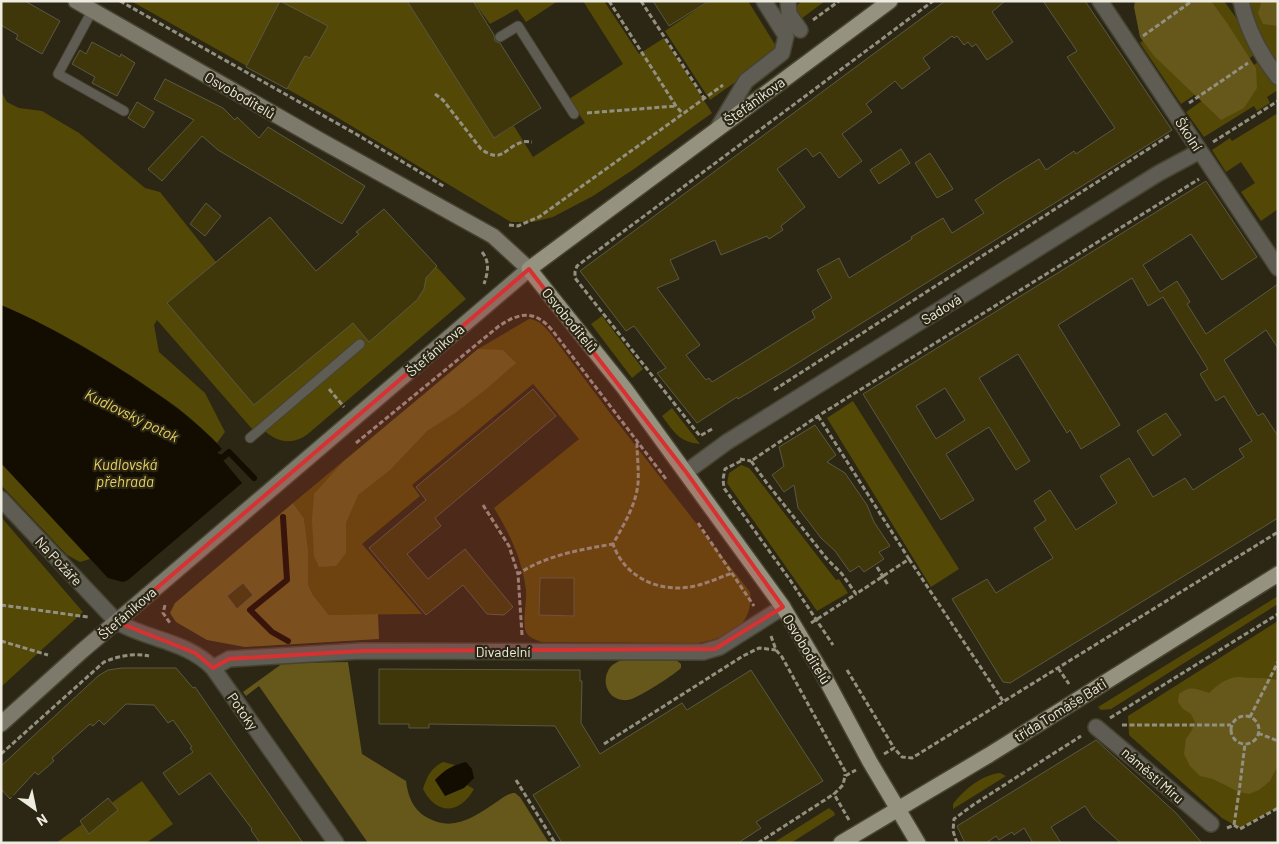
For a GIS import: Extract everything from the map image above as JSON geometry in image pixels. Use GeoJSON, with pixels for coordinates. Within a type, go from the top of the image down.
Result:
{"type":"FeatureCollection","features":[{"type":"Feature","properties":{"kind":"main road","name":"Štefánikova"},"geometry":{"type":"LineString","coordinates":[[529,269],[890,1]]}},
{"type":"Feature","properties":{"kind":"main road","name":"Osvoboditelů"},"geometry":{"type":"LineString","coordinates":[[529,269],[625,388],[782,607],[824,676],[870,762],[918,843]]}},
{"type":"Feature","properties":{"kind":"main road","name":"třída Tomáše Bati"},"geometry":{"type":"LineString","coordinates":[[841,843],[989,755],[1278,574]]}},
{"type":"Feature","properties":{"kind":"street"},"geometry":{"type":"LineString","coordinates":[[720,126],[746,81],[782,53],[784,49],[786,36],[764,1]]}},
{"type":"Feature","properties":{"kind":"street"},"geometry":{"type":"LineString","coordinates":[[788,1],[789,14],[800,30]]}},
{"type":"Feature","properties":{"kind":"street","name":"Školní"},"geometry":{"type":"LineString","coordinates":[[1100,1],[1278,268]]}},
{"type":"Feature","properties":{"kind":"street"},"geometry":{"type":"LineString","coordinates":[[1241,1],[1249,30],[1261,54],[1278,77]]}},
{"type":"Feature","properties":{"kind":"street","name":"Osvoboditelů"},"geometry":{"type":"LineString","coordinates":[[82,4],[493,236],[529,269]]}},
{"type":"Feature","properties":{"kind":"street","name":"Sadová"},"geometry":{"type":"LineString","coordinates":[[686,472],[727,442],[1159,173],[1200,151]]}},
{"type":"Feature","properties":{"kind":"street","name":"Štefánikova"},"geometry":{"type":"LineString","coordinates":[[1,724],[117,622],[529,269]]}},
{"type":"Feature","properties":{"kind":"street","name":"Na Požáře"},"geometry":{"type":"LineString","coordinates":[[1,499],[117,622]]}},
{"type":"Feature","properties":{"kind":"street","name":"Divadelní"},"geometry":{"type":"LineString","coordinates":[[213,668],[229,659],[361,651],[703,652],[720,647],[782,607]]}},
{"type":"Feature","properties":{"kind":"street","name":"Potoky"},"geometry":{"type":"LineString","coordinates":[[117,622],[136,632],[180,646],[195,653],[213,668],[336,843]]}},
{"type":"Feature","properties":{"kind":"street","name":"náměstí Míru"},"geometry":{"type":"LineString","coordinates":[[1096,726],[1211,824]]}},
{"type":"Feature","properties":{"kind":"lane"},"geometry":{"type":"LineString","coordinates":[[82,4],[58,74],[124,111]]}},
{"type":"Feature","properties":{"kind":"lane"},"geometry":{"type":"LineString","coordinates":[[500,36],[518,26],[574,114]]}},
{"type":"Feature","properties":{"kind":"lane"},"geometry":{"type":"LineString","coordinates":[[250,438],[360,344]]}},
{"type":"Feature","properties":{"kind":"path"},"geometry":{"type":"LineString","coordinates":[[120,1],[340,124],[446,188]]}},
{"type":"Feature","properties":{"kind":"path"},"geometry":{"type":"LineString","coordinates":[[504,222],[510,226],[518,226],[539,217],[682,113],[609,1]]}},
{"type":"Feature","properties":{"kind":"path"},"geometry":{"type":"LineString","coordinates":[[641,1],[704,98]]}},
{"type":"Feature","properties":{"kind":"path"},"geometry":{"type":"LineString","coordinates":[[717,426],[700,436],[575,278],[577,266],[933,1]]}},
{"type":"Feature","properties":{"kind":"path"},"geometry":{"type":"LineString","coordinates":[[1140,38],[1192,1]]}},
{"type":"Feature","properties":{"kind":"path"},"geometry":{"type":"LineString","coordinates":[[1175,112],[1261,54]]}},
{"type":"Feature","properties":{"kind":"path"},"geometry":{"type":"LineString","coordinates":[[435,94],[443,100],[481,149],[488,154],[497,156],[523,142],[532,142]]}},
{"type":"Feature","properties":{"kind":"path"},"geometry":{"type":"LineString","coordinates":[[1200,151],[1278,101]]}},
{"type":"Feature","properties":{"kind":"path"},"geometry":{"type":"LineString","coordinates":[[574,114],[676,106]]}},
{"type":"Feature","properties":{"kind":"path"},"geometry":{"type":"LineString","coordinates":[[767,394],[1184,126]]}},
{"type":"Feature","properties":{"kind":"path"},"geometry":{"type":"LineString","coordinates":[[856,594],[842,574],[827,559],[776,496],[751,461],[818,416],[1213,170]]}},
{"type":"Feature","properties":{"kind":"path"},"geometry":{"type":"LineString","coordinates":[[352,446],[500,326],[515,317],[529,315],[535,316],[547,324],[672,486]]}},
{"type":"Feature","properties":{"kind":"path"},"geometry":{"type":"LineString","coordinates":[[324,383],[345,407]]}},
{"type":"Feature","properties":{"kind":"path"},"geometry":{"type":"LineString","coordinates":[[818,416],[909,559],[1003,701]]}},
{"type":"Feature","properties":{"kind":"path"},"geometry":{"type":"LineString","coordinates":[[637,442],[638,483],[634,502],[613,544],[617,555],[624,565],[642,580],[662,586],[697,586],[732,573]]}},
{"type":"Feature","properties":{"kind":"path"},"geometry":{"type":"LineString","coordinates":[[740,461],[725,469],[724,488],[833,645]]}},
{"type":"Feature","properties":{"kind":"path"},"geometry":{"type":"LineString","coordinates":[[483,505],[509,546],[518,574],[523,651]]}},
{"type":"Feature","properties":{"kind":"path"},"geometry":{"type":"LineString","coordinates":[[694,517],[764,620],[776,650],[782,657],[845,776],[843,785],[834,794],[758,843]]}},
{"type":"Feature","properties":{"kind":"path"},"geometry":{"type":"LineString","coordinates":[[847,670],[894,748],[902,757],[912,758],[1278,532]]}},
{"type":"Feature","properties":{"kind":"path"},"geometry":{"type":"LineString","coordinates":[[518,574],[537,563],[562,553],[613,544]]}},
{"type":"Feature","properties":{"kind":"path"},"geometry":{"type":"LineString","coordinates":[[797,632],[909,559]]}},
{"type":"Feature","properties":{"kind":"path"},"geometry":{"type":"LineString","coordinates":[[877,567],[888,585]]}},
{"type":"Feature","properties":{"kind":"path"},"geometry":{"type":"LineString","coordinates":[[166,601],[162,614],[166,621],[176,628]]}},
{"type":"Feature","properties":{"kind":"path"},"geometry":{"type":"LineString","coordinates":[[1,604],[88,617]]}},
{"type":"Feature","properties":{"kind":"path"},"geometry":{"type":"LineString","coordinates":[[1,641],[48,655]]}},
{"type":"Feature","properties":{"kind":"path"},"geometry":{"type":"LineString","coordinates":[[604,744],[743,656],[759,648],[776,650]]}},
{"type":"Feature","properties":{"kind":"path"},"geometry":{"type":"LineString","coordinates":[[1,754],[104,662],[120,655],[141,654],[150,656]]}},
{"type":"Feature","properties":{"kind":"path"},"geometry":{"type":"LineString","coordinates":[[1250,717],[1278,662]]}},
{"type":"Feature","properties":{"kind":"path"},"geometry":{"type":"LineString","coordinates":[[1239,717],[1250,717],[1257,723],[1258,733],[1255,740],[1245,744],[1234,740],[1231,726],[1239,717]]}},
{"type":"Feature","properties":{"kind":"path"},"geometry":{"type":"LineString","coordinates":[[1096,726],[1231,726]]}},
{"type":"Feature","properties":{"kind":"path"},"geometry":{"type":"LineString","coordinates":[[1258,733],[1278,741]]}},
{"type":"Feature","properties":{"kind":"path"},"geometry":{"type":"LineString","coordinates":[[1234,825],[1245,744]]}},
{"type":"Feature","properties":{"kind":"path"},"geometry":{"type":"LineString","coordinates":[[845,776],[894,748]]}},
{"type":"Feature","properties":{"kind":"path"},"geometry":{"type":"LineString","coordinates":[[516,780],[555,843]]}},
{"type":"Feature","properties":{"kind":"path"},"geometry":{"type":"LineString","coordinates":[[834,794],[856,834]]}},
{"type":"Feature","properties":{"kind":"path"},"geometry":{"type":"LineString","coordinates":[[1234,825],[1240,829],[1278,808]]}},
{"type":"Feature","properties":{"kind":"path"},"geometry":{"type":"LineString","coordinates":[[1226,829],[1234,825]]}},
{"type":"Feature","properties":{"kind":"path"},"geometry":{"type":"LineString","coordinates":[[952,831],[957,843]]}},
{"type":"Feature","properties":{"kind":"highlighted area"},"geometry":{"type":"Polygon","coordinates":[[[529,269],[686,472],[783,607],[715,649],[361,651],[229,659],[213,668],[195,653],[117,622],[529,269]]]}},
{"type":"Feature","properties":{"kind":"shaded area"},"geometry":{"type":"Polygon","coordinates":[[[131,1],[407,1],[494,138],[514,126],[533,157],[585,123],[569,99],[623,64],[583,1],[604,1],[639,54],[664,38],[712,113],[593,196],[553,217],[533,222],[511,222],[330,113],[131,1]]]}},
{"type":"Feature","properties":{"kind":"shaded area"},"geometry":{"type":"Polygon","coordinates":[[[473,1],[558,1],[526,22],[517,9],[490,24],[473,1]]]}},
{"type":"Feature","properties":{"kind":"shaded area"},"geometry":{"type":"Polygon","coordinates":[[[709,1],[748,1],[779,51],[710,100],[665,31],[709,1]]]}},
{"type":"Feature","properties":{"kind":"shaded area"},"geometry":{"type":"Polygon","coordinates":[[[801,1],[825,1],[801,19],[795,8],[801,1]]]}},
{"type":"Feature","properties":{"kind":"shaded area"},"geometry":{"type":"Polygon","coordinates":[[[1135,1],[1211,1],[1256,68],[1257,88],[1244,108],[1221,120],[1154,56],[1140,37],[1134,7],[1135,1]]]}},
{"type":"Feature","properties":{"kind":"shaded area"},"geometry":{"type":"Polygon","coordinates":[[[1199,1],[1224,1],[1242,26],[1254,55],[1181,104],[1140,43],[1199,1]]]}},
{"type":"Feature","properties":{"kind":"shaded area"},"geometry":{"type":"Polygon","coordinates":[[[1230,1],[1278,1],[1278,66],[1230,1]]]}},
{"type":"Feature","properties":{"kind":"shaded area"},"geometry":{"type":"Polygon","coordinates":[[[1259,1],[1278,1],[1278,26],[1263,24],[1258,13],[1261,4],[1259,1]]]}},
{"type":"Feature","properties":{"kind":"shaded area"},"geometry":{"type":"Polygon","coordinates":[[[1258,62],[1278,86],[1278,90],[1267,97],[1270,103],[1257,111],[1254,106],[1204,137],[1186,112],[1258,62]]]}},
{"type":"Feature","properties":{"kind":"shaded area"},"geometry":{"type":"Polygon","coordinates":[[[1,91],[7,102],[19,108],[42,111],[79,133],[145,188],[160,192],[216,262],[270,217],[316,271],[374,221],[373,219],[384,209],[466,299],[309,433],[290,441],[283,441],[271,436],[260,426],[253,430],[157,320],[154,325],[159,352],[205,393],[225,432],[217,443],[177,407],[131,376],[67,337],[1,305],[1,91]]]}},
{"type":"Feature","properties":{"kind":"shaded area"},"geometry":{"type":"Polygon","coordinates":[[[1278,113],[1278,209],[1261,221],[1241,192],[1255,183],[1241,162],[1226,172],[1212,150],[1230,138],[1232,141],[1278,113]]]}},
{"type":"Feature","properties":{"kind":"shaded area"},"geometry":{"type":"Polygon","coordinates":[[[602,316],[643,369],[632,378],[591,324],[602,316]]]}},
{"type":"Feature","properties":{"kind":"shaded area"},"geometry":{"type":"Polygon","coordinates":[[[529,319],[538,322],[550,333],[750,592],[748,614],[736,628],[719,637],[698,643],[542,642],[527,634],[524,623],[526,590],[522,568],[510,537],[494,508],[579,439],[533,384],[412,485],[420,496],[362,544],[422,614],[329,615],[313,595],[308,584],[308,548],[304,518],[293,503],[478,349],[529,319]]]}},
{"type":"Feature","properties":{"kind":"shaded area"},"geometry":{"type":"Polygon","coordinates":[[[478,349],[503,350],[516,363],[455,413],[427,431],[390,470],[358,495],[346,523],[346,553],[336,566],[319,567],[314,556],[312,520],[314,494],[343,462],[478,349]]]}},
{"type":"Feature","properties":{"kind":"shaded area"},"geometry":{"type":"Polygon","coordinates":[[[853,401],[959,569],[931,587],[827,418],[853,401]]]}},
{"type":"Feature","properties":{"kind":"shaded area"},"geometry":{"type":"Polygon","coordinates":[[[672,408],[700,444],[687,441],[670,427],[662,416],[672,408]]]}},
{"type":"Feature","properties":{"kind":"shaded area"},"geometry":{"type":"Polygon","coordinates":[[[1,463],[90,559],[80,562],[67,555],[1,485],[1,463]]]}},
{"type":"Feature","properties":{"kind":"shaded area"},"geometry":{"type":"Polygon","coordinates":[[[741,465],[749,468],[836,580],[839,579],[848,593],[817,611],[727,483],[729,473],[741,465]]]}},
{"type":"Feature","properties":{"kind":"shaded area"},"geometry":{"type":"Polygon","coordinates":[[[293,503],[304,518],[308,548],[308,584],[313,595],[329,615],[378,614],[379,639],[245,647],[207,640],[176,622],[170,613],[175,603],[293,503]]]}},
{"type":"Feature","properties":{"kind":"shaded area"},"geometry":{"type":"Polygon","coordinates":[[[1,517],[83,612],[1,687],[1,517]]]}},
{"type":"Feature","properties":{"kind":"shaded area"},"geometry":{"type":"Polygon","coordinates":[[[1278,596],[1278,604],[1111,709],[1101,710],[1098,707],[1278,596]]]}},
{"type":"Feature","properties":{"kind":"shaded area"},"geometry":{"type":"Polygon","coordinates":[[[1278,621],[1278,807],[1240,828],[1222,818],[1129,735],[1128,716],[1278,621]]]}},
{"type":"Feature","properties":{"kind":"shaded area"},"geometry":{"type":"Polygon","coordinates":[[[290,658],[297,663],[348,662],[362,754],[406,781],[408,793],[413,803],[424,816],[439,823],[457,823],[482,812],[506,796],[515,793],[520,797],[549,843],[368,843],[259,686],[246,696],[243,692],[290,658]]]}},
{"type":"Feature","properties":{"kind":"shaded area"},"geometry":{"type":"Polygon","coordinates":[[[622,660],[676,660],[681,664],[681,668],[639,696],[633,699],[622,700],[616,698],[608,691],[606,675],[610,667],[622,660]]]}},
{"type":"Feature","properties":{"kind":"shaded area"},"geometry":{"type":"Polygon","coordinates":[[[1239,677],[1278,680],[1278,765],[1270,781],[1259,790],[1249,794],[1239,792],[1213,779],[1200,776],[1190,766],[1184,754],[1186,739],[1195,722],[1191,714],[1183,709],[1178,702],[1179,694],[1187,689],[1209,693],[1226,680],[1239,677]]]}},
{"type":"Feature","properties":{"kind":"shaded area"},"geometry":{"type":"Polygon","coordinates":[[[443,762],[455,765],[435,780],[445,795],[467,785],[474,789],[462,803],[455,807],[448,808],[435,804],[423,789],[430,773],[443,762]]]}},
{"type":"Feature","properties":{"kind":"shaded area"},"geometry":{"type":"Polygon","coordinates":[[[1000,773],[1006,776],[953,809],[953,804],[974,784],[993,774],[1000,773]]]}},
{"type":"Feature","properties":{"kind":"shaded area"},"geometry":{"type":"Polygon","coordinates":[[[142,781],[173,824],[146,843],[56,843],[142,781]]]}},
{"type":"Feature","properties":{"kind":"shaded area"},"geometry":{"type":"Polygon","coordinates":[[[829,808],[835,815],[791,843],[773,843],[829,808]]]}},
{"type":"Feature","properties":{"kind":"water","name":"Kudlovská přehrada"},"geometry":{"type":"Polygon","coordinates":[[[1,305],[34,320],[82,346],[129,375],[178,409],[222,449],[217,453],[242,483],[128,580],[123,582],[108,578],[1,463],[1,305]]]}},
{"type":"Feature","properties":{"kind":"water"},"geometry":{"type":"Polygon","coordinates":[[[466,762],[472,769],[474,778],[464,788],[445,796],[435,780],[449,768],[466,762]]]}},
{"type":"Feature","properties":{"kind":"building"},"geometry":{"type":"Polygon","coordinates":[[[1,1],[25,1],[60,21],[42,54],[16,39],[18,35],[1,25],[1,1]]]}},
{"type":"Feature","properties":{"kind":"building"},"geometry":{"type":"Polygon","coordinates":[[[280,1],[328,26],[310,58],[305,56],[287,89],[246,67],[280,1]]]}},
{"type":"Feature","properties":{"kind":"building"},"geometry":{"type":"Polygon","coordinates":[[[407,1],[473,1],[494,35],[495,41],[500,43],[541,108],[494,138],[407,1]]]}},
{"type":"Feature","properties":{"kind":"building"},"geometry":{"type":"Polygon","coordinates":[[[653,1],[709,1],[669,26],[653,1]]]}},
{"type":"Feature","properties":{"kind":"building"},"geometry":{"type":"Polygon","coordinates":[[[945,1],[1005,1],[992,12],[1013,42],[987,60],[976,44],[972,47],[968,42],[964,45],[957,36],[954,38],[952,36],[923,58],[930,68],[902,89],[895,81],[866,104],[872,112],[842,134],[862,161],[839,178],[820,152],[813,157],[806,148],[777,169],[805,207],[781,226],[783,230],[769,239],[767,236],[721,255],[715,240],[670,260],[679,279],[657,288],[700,345],[686,355],[706,380],[709,378],[712,382],[815,318],[812,311],[832,298],[817,270],[839,258],[849,278],[943,218],[952,233],[984,213],[975,200],[1005,180],[1039,159],[1046,170],[1074,151],[1076,154],[1115,128],[1067,57],[1077,51],[1043,1],[1085,1],[1172,130],[788,369],[738,399],[737,397],[697,423],[657,373],[666,368],[634,326],[626,331],[580,271],[945,1]]]}},
{"type":"Feature","properties":{"kind":"building"},"geometry":{"type":"Polygon","coordinates":[[[92,42],[120,57],[121,54],[135,63],[117,96],[92,83],[95,77],[72,64],[80,50],[86,54],[92,42]]]}},
{"type":"Feature","properties":{"kind":"building"},"geometry":{"type":"Polygon","coordinates":[[[165,79],[223,108],[235,120],[237,117],[259,138],[268,127],[365,186],[342,224],[218,150],[202,136],[162,181],[148,169],[194,120],[154,99],[165,79]]]}},
{"type":"Feature","properties":{"kind":"building"},"geometry":{"type":"Polygon","coordinates":[[[137,102],[154,112],[144,128],[128,118],[137,102]]]}},
{"type":"Feature","properties":{"kind":"building"},"geometry":{"type":"Polygon","coordinates":[[[901,149],[910,163],[879,184],[870,170],[901,149]]]}},
{"type":"Feature","properties":{"kind":"building"},"geometry":{"type":"Polygon","coordinates":[[[930,153],[953,189],[937,198],[915,163],[930,153]]]}},
{"type":"Feature","properties":{"kind":"building"},"geometry":{"type":"Polygon","coordinates":[[[1206,181],[1257,257],[1222,280],[1191,234],[1143,265],[1160,292],[1177,281],[1190,302],[1187,304],[1206,334],[1278,284],[1278,348],[1266,330],[1224,360],[1258,416],[1263,413],[1278,436],[1278,518],[1010,683],[1003,682],[952,599],[987,579],[996,593],[1053,558],[1034,528],[1046,520],[1034,501],[1050,490],[1076,530],[1117,503],[1100,476],[1129,458],[1153,497],[1185,478],[1193,490],[1244,457],[1239,449],[1252,441],[1224,396],[1216,401],[1200,374],[1208,369],[1163,297],[1148,306],[1132,278],[1058,325],[1120,425],[1081,449],[1070,430],[1067,433],[1018,354],[979,378],[1030,461],[1016,470],[989,427],[946,454],[974,500],[941,520],[863,394],[1206,181]],[[945,388],[916,406],[936,439],[965,420],[945,388]]]}},
{"type":"Feature","properties":{"kind":"building"},"geometry":{"type":"Polygon","coordinates":[[[206,203],[221,216],[205,236],[190,224],[206,203]]]}},
{"type":"Feature","properties":{"kind":"building"},"geometry":{"type":"Polygon","coordinates":[[[384,209],[437,266],[426,278],[424,289],[417,300],[369,342],[353,323],[254,405],[167,303],[270,217],[316,271],[359,234],[356,232],[384,209]]]}},
{"type":"Feature","properties":{"kind":"building"},"geometry":{"type":"Polygon","coordinates":[[[533,389],[556,416],[435,518],[441,526],[407,554],[428,579],[465,549],[513,607],[504,615],[487,614],[463,585],[426,615],[369,548],[426,500],[416,487],[533,389]]]}},
{"type":"Feature","properties":{"kind":"building"},"geometry":{"type":"Polygon","coordinates":[[[1166,413],[1181,435],[1153,456],[1137,431],[1166,413]]]}},
{"type":"Feature","properties":{"kind":"building"},"geometry":{"type":"Polygon","coordinates":[[[815,425],[836,455],[827,462],[845,473],[867,505],[874,522],[890,546],[879,552],[884,559],[864,572],[859,566],[850,572],[835,551],[821,538],[798,508],[794,485],[784,492],[772,475],[784,466],[779,447],[815,425]]]}},
{"type":"Feature","properties":{"kind":"building"},"geometry":{"type":"Polygon","coordinates":[[[540,578],[574,578],[574,616],[539,615],[540,578]]]}},
{"type":"Feature","properties":{"kind":"building"},"geometry":{"type":"Polygon","coordinates":[[[243,583],[253,595],[237,609],[227,596],[243,583]]]}},
{"type":"Feature","properties":{"kind":"building"},"geometry":{"type":"Polygon","coordinates":[[[122,668],[176,668],[193,688],[195,687],[303,843],[260,843],[252,829],[210,773],[179,795],[163,773],[193,752],[190,748],[192,747],[173,720],[168,723],[154,705],[126,704],[104,725],[99,720],[93,726],[90,724],[52,758],[54,761],[38,775],[35,772],[10,799],[1,789],[1,766],[98,676],[108,670],[122,668]]]}},
{"type":"Feature","properties":{"kind":"building"},"geometry":{"type":"Polygon","coordinates":[[[379,669],[580,670],[580,681],[582,681],[581,723],[600,754],[682,703],[687,710],[751,670],[823,781],[756,822],[761,828],[738,843],[562,843],[533,795],[580,766],[555,726],[429,724],[429,728],[409,728],[409,724],[379,724],[379,669]]]}},
{"type":"Feature","properties":{"kind":"building"},"geometry":{"type":"Polygon","coordinates":[[[1096,740],[1176,813],[1202,843],[1121,843],[1093,818],[1085,806],[1051,827],[1061,843],[1033,843],[1024,828],[1014,835],[1012,832],[999,840],[996,836],[986,843],[965,843],[957,826],[1096,740]]]}},
{"type":"Feature","properties":{"kind":"building"},"geometry":{"type":"Polygon","coordinates":[[[108,798],[118,810],[89,834],[80,821],[108,798]]]}},
{"type":"Feature","properties":{"kind":"waterway","name":"Kudlovský potok"},"geometry":{"type":"LineString","coordinates":[[214,455],[222,458],[229,452],[254,478]]}},
{"type":"Feature","properties":{"kind":"waterway","name":"Kudlovský potok"},"geometry":{"type":"LineString","coordinates":[[283,517],[287,580],[250,610],[272,632],[288,641]]}}]}
